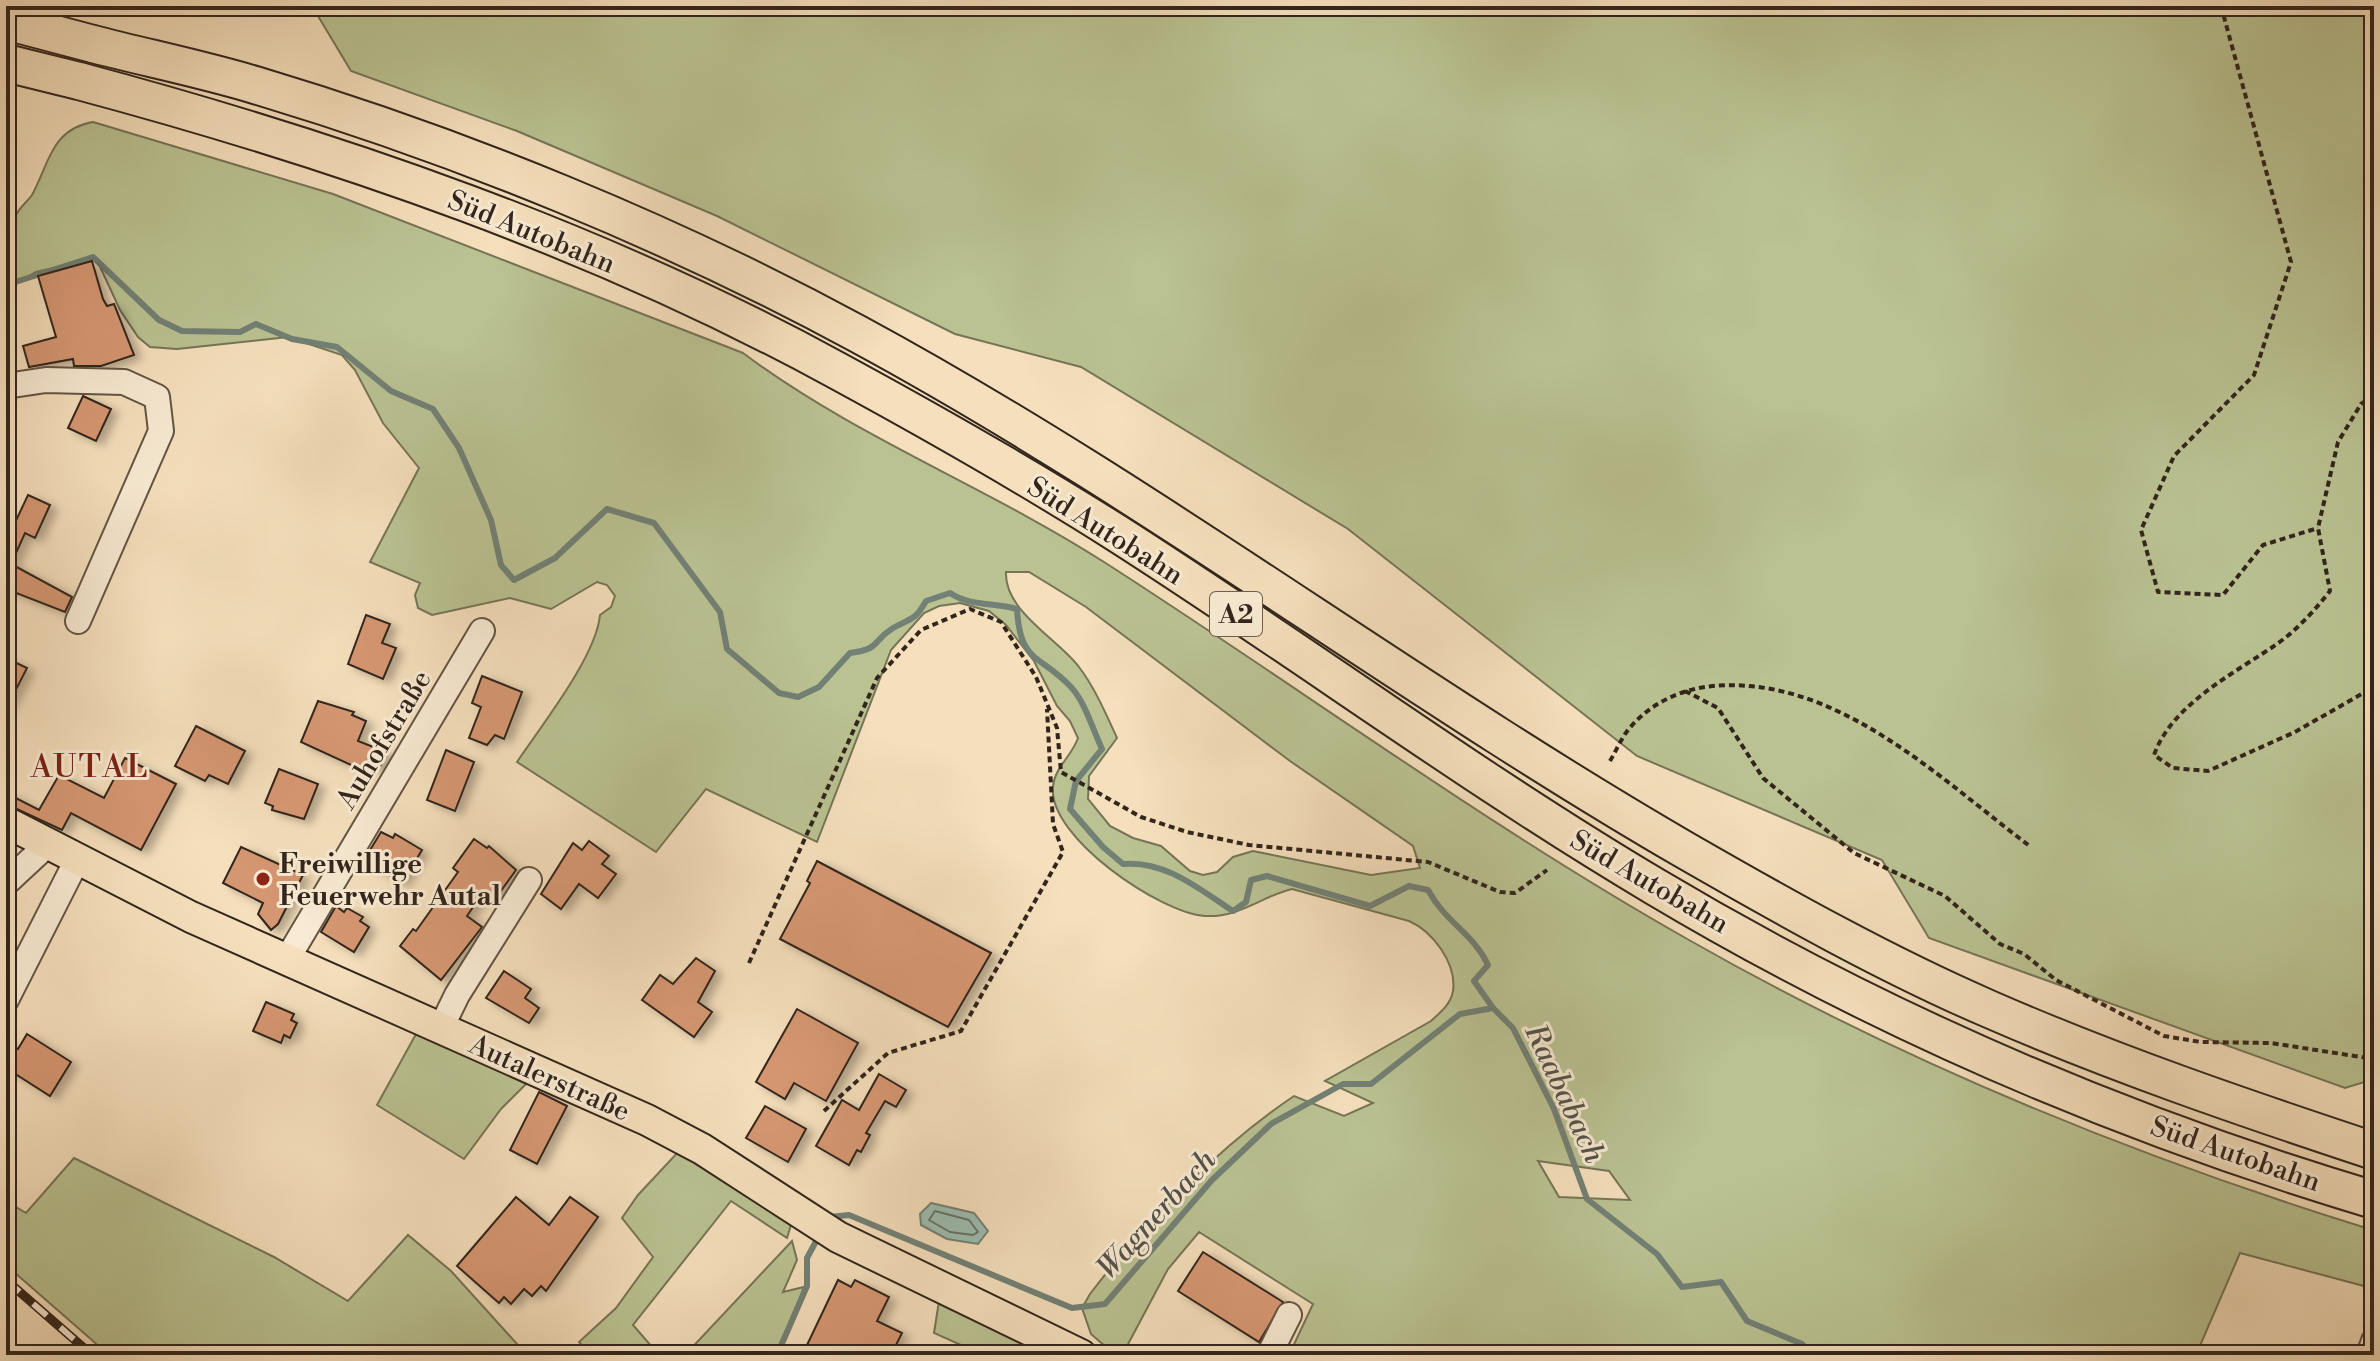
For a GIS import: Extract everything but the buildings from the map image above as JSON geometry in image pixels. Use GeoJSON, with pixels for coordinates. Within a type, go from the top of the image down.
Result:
{"type":"FeatureCollection","features":[{"type":"Feature","properties":{"kind":"highway","name":"Süd Autobahn"},"geometry":{"type":"LineString","coordinates":[[6,21],[252,84],[535,181],[760,286],[856,333],[1142,501],[1503,738],[1683,848],[1868,950],[1984,1007],[2101,1055],[2374,1151]]}},
{"type":"Feature","properties":{"kind":"highway","name":"Süd Autobahn"},"geometry":{"type":"LineString","coordinates":[[9,76],[79,81],[232,122],[364,165],[519,222],[684,294],[835,369],[1114,532],[1478,777],[1659,889],[1846,990],[1963,1049],[2081,1098],[2223,1151],[2372,1199]]}},
{"type":"Feature","properties":{"kind":"main road","name":"Autalerstraße"},"geometry":{"type":"LineString","coordinates":[[6,822],[77,860],[286,961],[647,1120],[702,1149],[838,1237],[1081,1355]]}},
{"type":"Feature","properties":{"kind":"street"},"geometry":{"type":"LineString","coordinates":[[6,386],[46,380],[124,382],[157,397],[161,431],[78,621]]}},
{"type":"Feature","properties":{"kind":"street","name":"Auhofstraße"},"geometry":{"type":"LineString","coordinates":[[286,961],[482,631]]}},
{"type":"Feature","properties":{"kind":"street"},"geometry":{"type":"LineString","coordinates":[[6,883],[48,844]]}},
{"type":"Feature","properties":{"kind":"street"},"geometry":{"type":"LineString","coordinates":[[6,1000],[77,860]]}},
{"type":"Feature","properties":{"kind":"street"},"geometry":{"type":"LineString","coordinates":[[440,1030],[457,995],[529,880]]}},
{"type":"Feature","properties":{"kind":"street"},"geometry":{"type":"LineString","coordinates":[[1269,1355],[1289,1315]]}},
{"type":"Feature","properties":{"kind":"street"},"geometry":{"type":"LineString","coordinates":[[2369,1355],[2374,1341]]}},
{"type":"Feature","properties":{"kind":"path"},"geometry":{"type":"LineString","coordinates":[[2221,6],[2291,262],[2254,375],[2174,456],[2141,530],[2158,592],[2223,595],[2263,545],[2318,528]]}},
{"type":"Feature","properties":{"kind":"path"},"geometry":{"type":"LineString","coordinates":[[2354,6],[2374,21]]}},
{"type":"Feature","properties":{"kind":"path"},"geometry":{"type":"LineString","coordinates":[[6,103],[9,76]]}},
{"type":"Feature","properties":{"kind":"path"},"geometry":{"type":"LineString","coordinates":[[2374,395],[2361,404],[2338,442],[2318,528],[2330,591],[2311,615],[2279,642],[2205,694],[2162,735],[2154,755],[2173,768],[2208,771],[2295,732],[2374,687]]}},
{"type":"Feature","properties":{"kind":"path"},"geometry":{"type":"LineString","coordinates":[[749,963],[877,678],[921,630],[970,609],[1001,622],[1036,677],[1057,728],[1061,772],[1079,786],[1141,817],[1187,832],[1249,845],[1428,862],[1500,892],[1515,893],[1547,870]]}},
{"type":"Feature","properties":{"kind":"path"},"geometry":{"type":"LineString","coordinates":[[1610,761],[1628,729],[1651,709],[1685,691],[1747,683],[1823,704],[1873,730],[2031,847]]}},
{"type":"Feature","properties":{"kind":"path"},"geometry":{"type":"LineString","coordinates":[[1685,691],[1718,708],[1763,778],[1854,853],[1945,896],[2000,944],[2024,954],[2056,980],[2164,1036],[2201,1042],[2271,1043],[2374,1059]]}},
{"type":"Feature","properties":{"kind":"path"},"geometry":{"type":"LineString","coordinates":[[824,1111],[888,1053],[961,1031],[1063,852],[1053,824],[1046,702]]}},
{"type":"Feature","properties":{"kind":"green space"},"geometry":{"type":"Polygon","coordinates":[[[312,6],[2374,6],[2374,1079],[2345,1088],[1929,938],[1882,860],[1637,756],[1348,529],[1081,367],[955,334],[717,216],[517,131],[351,71],[312,6]]]}},
{"type":"Feature","properties":{"kind":"green space"},"geometry":{"type":"Polygon","coordinates":[[[93,122],[333,194],[743,353],[830,411],[1104,562],[1467,803],[1689,940],[1852,1026],[2018,1102],[2189,1169],[2363,1227],[2374,1238],[2374,1274],[2364,1286],[2240,1253],[2196,1355],[1289,1355],[1313,1304],[1199,1232],[1168,1269],[1127,1346],[1106,1347],[1091,1334],[1082,1308],[1134,1240],[1212,1161],[1294,1096],[1344,1116],[1373,1103],[1325,1081],[1431,1021],[1445,1008],[1452,996],[1453,980],[1447,959],[1434,940],[1409,921],[1292,889],[1229,914],[1205,916],[1185,912],[1162,902],[1110,869],[1068,828],[1056,807],[1054,780],[1078,738],[1070,721],[1057,706],[1034,661],[1006,625],[989,611],[960,603],[939,606],[924,613],[891,650],[817,842],[706,789],[656,852],[517,762],[578,670],[589,651],[600,615],[611,607],[615,596],[607,585],[597,582],[551,609],[510,598],[432,615],[418,608],[415,595],[420,583],[370,562],[419,468],[383,423],[355,370],[342,355],[288,337],[177,349],[150,347],[138,337],[120,310],[96,258],[36,272],[6,289],[8,241],[16,215],[32,195],[60,140],[79,126],[93,122]],[[1006,572],[1014,599],[1034,624],[1079,667],[1117,738],[1089,776],[1088,799],[1110,826],[1133,838],[1161,846],[1190,871],[1203,875],[1217,872],[1233,857],[1253,851],[1371,875],[1420,868],[1413,846],[1290,761],[1086,607],[1029,572],[1006,572]],[[1538,1161],[1559,1197],[1630,1200],[1609,1171],[1538,1161]]]}},
{"type":"Feature","properties":{"kind":"green space"},"geometry":{"type":"Polygon","coordinates":[[[416,1034],[527,1083],[501,1109],[464,1159],[377,1105],[416,1034]]]}},
{"type":"Feature","properties":{"kind":"green space"},"geometry":{"type":"Polygon","coordinates":[[[679,1151],[791,1225],[787,1238],[731,1201],[633,1325],[659,1355],[591,1355],[579,1342],[616,1308],[653,1257],[622,1218],[638,1195],[679,1151]]]}},
{"type":"Feature","properties":{"kind":"green space"},"geometry":{"type":"Polygon","coordinates":[[[74,1158],[274,1257],[348,1301],[408,1235],[451,1271],[527,1355],[109,1355],[6,1265],[6,1201],[26,1213],[74,1158]]]}},
{"type":"Feature","properties":{"kind":"green space"},"geometry":{"type":"Polygon","coordinates":[[[792,1241],[797,1260],[783,1292],[804,1287],[782,1347],[785,1355],[685,1355],[792,1241]]]}},
{"type":"Feature","properties":{"kind":"green space"},"geometry":{"type":"Polygon","coordinates":[[[939,1301],[1053,1355],[983,1355],[934,1333],[939,1301]]]}},
{"type":"Feature","properties":{"kind":"water"},"geometry":{"type":"Polygon","coordinates":[[[931,1203],[974,1213],[988,1231],[978,1244],[947,1239],[921,1225],[920,1214],[931,1203]]]}},
{"type":"Feature","properties":{"kind":"waterway","name":"Raababach"},"geometry":{"type":"LineString","coordinates":[[6,285],[93,257],[159,320],[182,331],[240,332],[256,324],[292,339],[337,347],[391,391],[433,409],[459,448],[491,520],[501,565],[514,580],[555,558],[607,509],[654,523],[720,612],[727,649],[779,693],[798,697],[819,687],[850,653],[871,647],[893,628],[915,616],[926,601],[950,593],[974,602],[1017,609],[1022,640],[1027,649],[1076,693],[1102,749],[1076,781],[1070,809],[1103,847],[1123,864],[1167,871],[1233,911],[1246,902],[1251,880],[1267,876],[1370,906],[1409,886],[1428,890],[1443,911],[1475,944],[1488,965],[1474,981],[1493,1008],[1513,1028],[1554,1109],[1587,1199],[1657,1254],[1682,1287],[1721,1282],[1747,1321],[1802,1344],[1813,1355]]}},
{"type":"Feature","properties":{"kind":"waterway","name":"Wagnerbach"},"geometry":{"type":"LineString","coordinates":[[829,1217],[849,1215],[1072,1308],[1105,1304],[1212,1180],[1271,1124],[1343,1084],[1371,1084],[1460,1014],[1493,1008]]}},
{"type":"Feature","properties":{"kind":"waterway","name":"Wagnerbach"},"geometry":{"type":"LineString","coordinates":[[777,1355],[807,1286],[807,1258],[820,1234]]}},
{"type":"Feature","properties":{"kind":"railway"},"geometry":{"type":"LineString","coordinates":[[6,1280],[92,1355]]}},
{"type":"Feature","properties":{"kind":"place","name":"Freiwillige Feuerwehr Autal"},"geometry":{"type":"Point","coordinates":[263,879]}},
{"type":"Feature","properties":{"kind":"district","name":"AUTAL"},"geometry":{"type":"Point","coordinates":[90,766]}}]}
